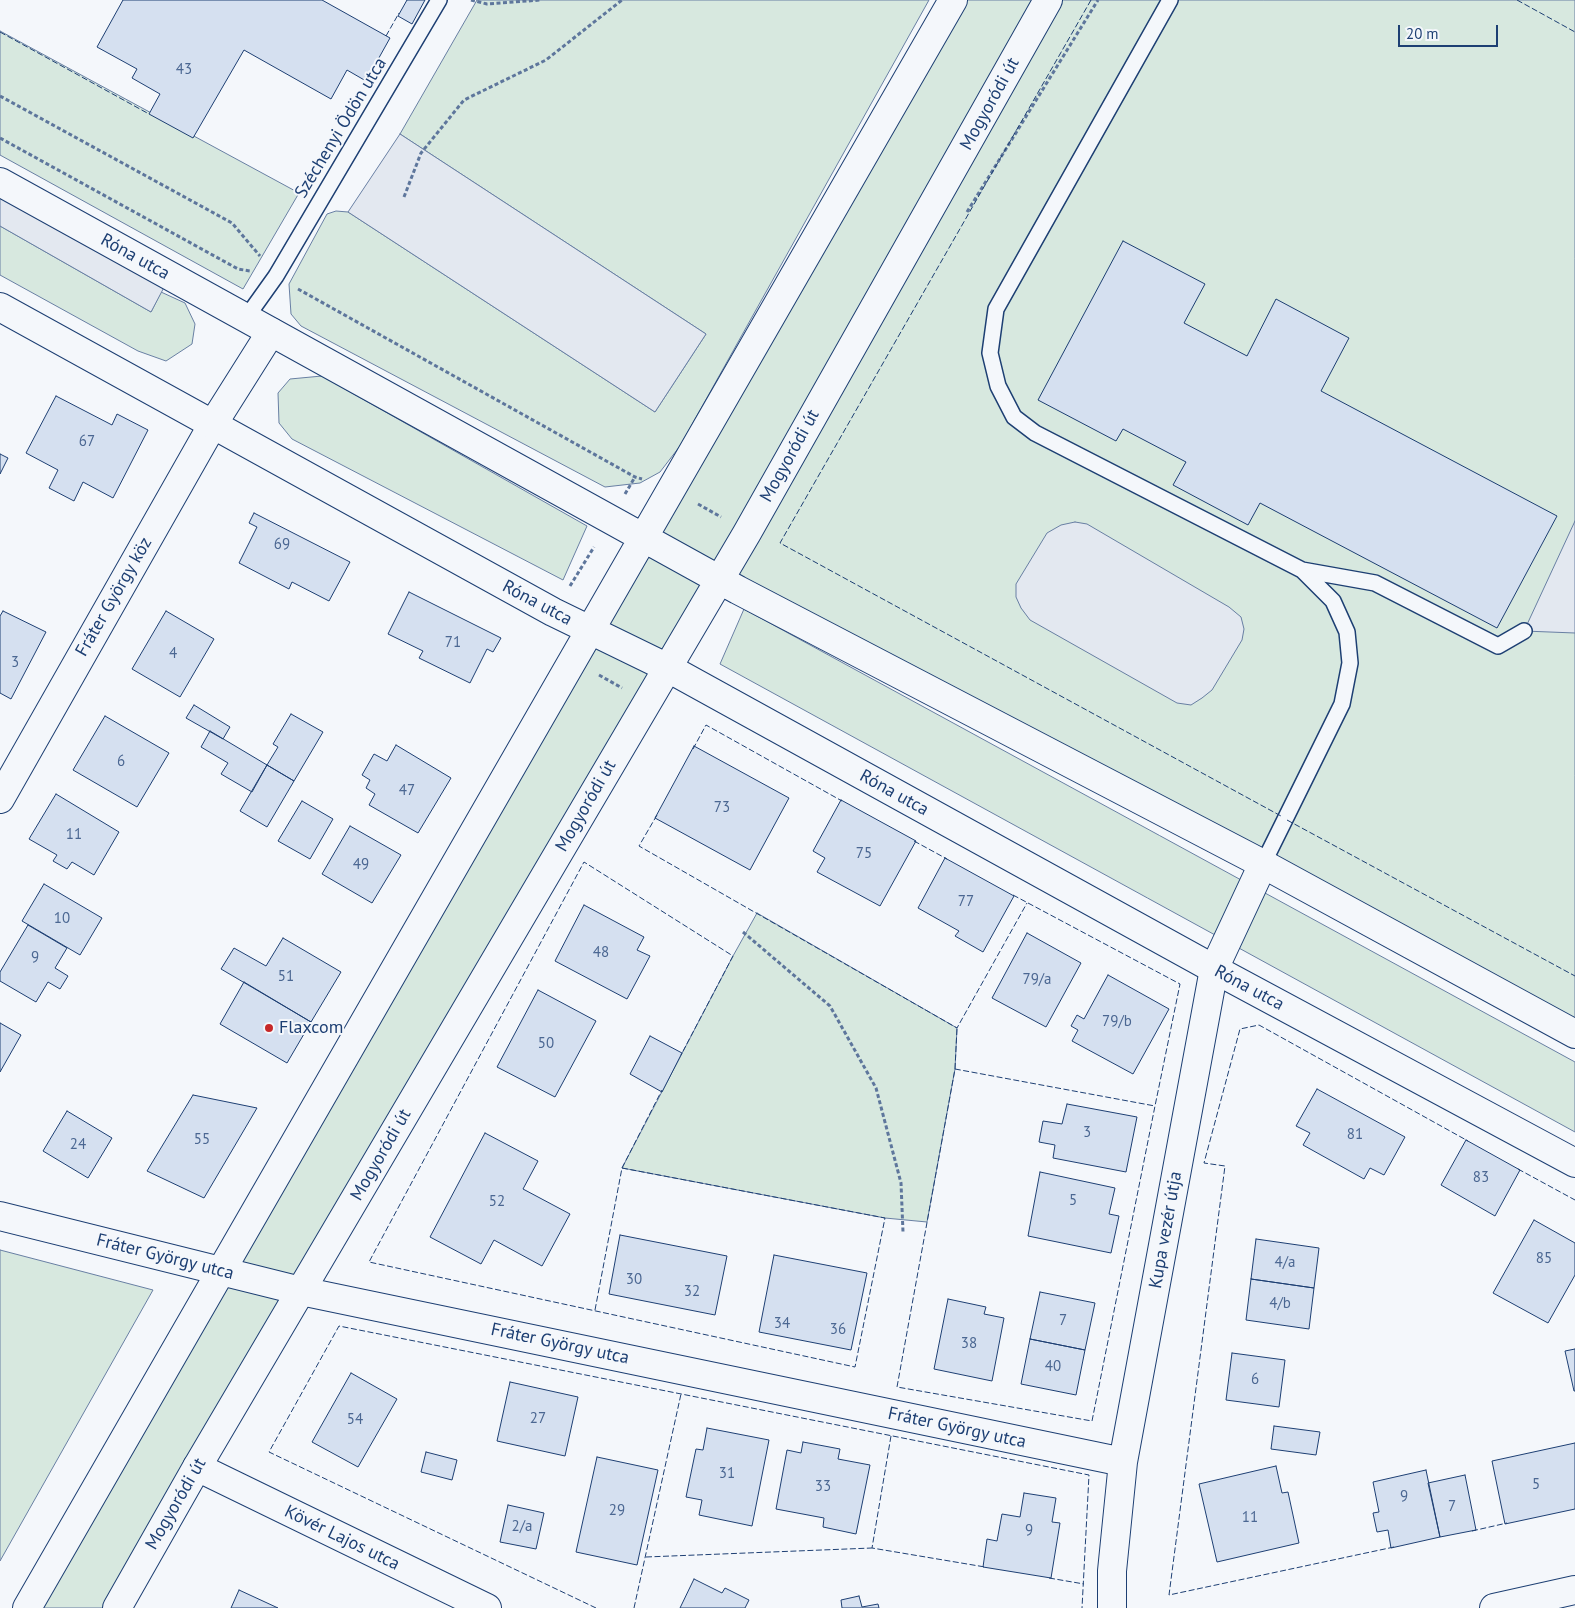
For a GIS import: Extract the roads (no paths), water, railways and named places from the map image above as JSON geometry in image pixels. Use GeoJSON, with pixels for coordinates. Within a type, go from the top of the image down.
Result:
{"type":"FeatureCollection","features":[{"type":"Feature","properties":{"kind":"street"},"geometry":{"type":"LineString","coordinates":[[27,1608],[953,0]]}},
{"type":"Feature","properties":{"kind":"street","name":"Mogyoródi út"},"geometry":{"type":"LineString","coordinates":[[117,1608],[197,1467],[720,579],[1048,0]]}},
{"type":"Feature","properties":{"kind":"street","name":"Róna utca"},"geometry":{"type":"LineString","coordinates":[[0,182],[644,538],[1263,864],[1575,1034]]}},
{"type":"Feature","properties":{"kind":"street","name":"Róna utca"},"geometry":{"type":"LineString","coordinates":[[0,307],[544,608],[668,668],[1214,968],[1575,1163]]}},
{"type":"Feature","properties":{"kind":"street"},"geometry":{"type":"LineString","coordinates":[[213,424],[271,332]]}},
{"type":"Feature","properties":{"kind":"street","name":"Fráter György köz"},"geometry":{"type":"LineString","coordinates":[[0,798],[8,766],[213,424]]}},
{"type":"Feature","properties":{"kind":"street","name":"Kupa vezér útja"},"geometry":{"type":"LineString","coordinates":[[1112,1608],[1112,1570],[1123,1462],[1214,968],[1263,864]]}},
{"type":"Feature","properties":{"kind":"street","name":"Fráter György utca"},"geometry":{"type":"LineString","coordinates":[[0,1216],[301,1291],[1123,1462]]}},
{"type":"Feature","properties":{"kind":"street","name":"Kövér Lajos utca"},"geometry":{"type":"LineString","coordinates":[[197,1467],[487,1608]]}},
{"type":"Feature","properties":{"kind":"street"},"geometry":{"type":"LineString","coordinates":[[1494,1608],[1575,1590]]}},
{"type":"Feature","properties":{"kind":"lane","name":"Széchenyi Ödön utca"},"geometry":{"type":"LineString","coordinates":[[246,318],[276,276],[439,0]]}},
{"type":"Feature","properties":{"kind":"lane"},"geometry":{"type":"LineString","coordinates":[[1170,0],[996,309],[990,352],[998,386],[1014,417],[1035,434],[1302,570],[1375,583],[1498,646],[1524,631]]}},
{"type":"Feature","properties":{"kind":"lane"},"geometry":{"type":"LineString","coordinates":[[1263,864],[1342,704],[1350,663],[1347,632],[1333,601],[1302,570]]}},
{"type":"Feature","properties":{"kind":"place","name":"Flaxcom"},"geometry":{"type":"Point","coordinates":[269,1028]}}]}
